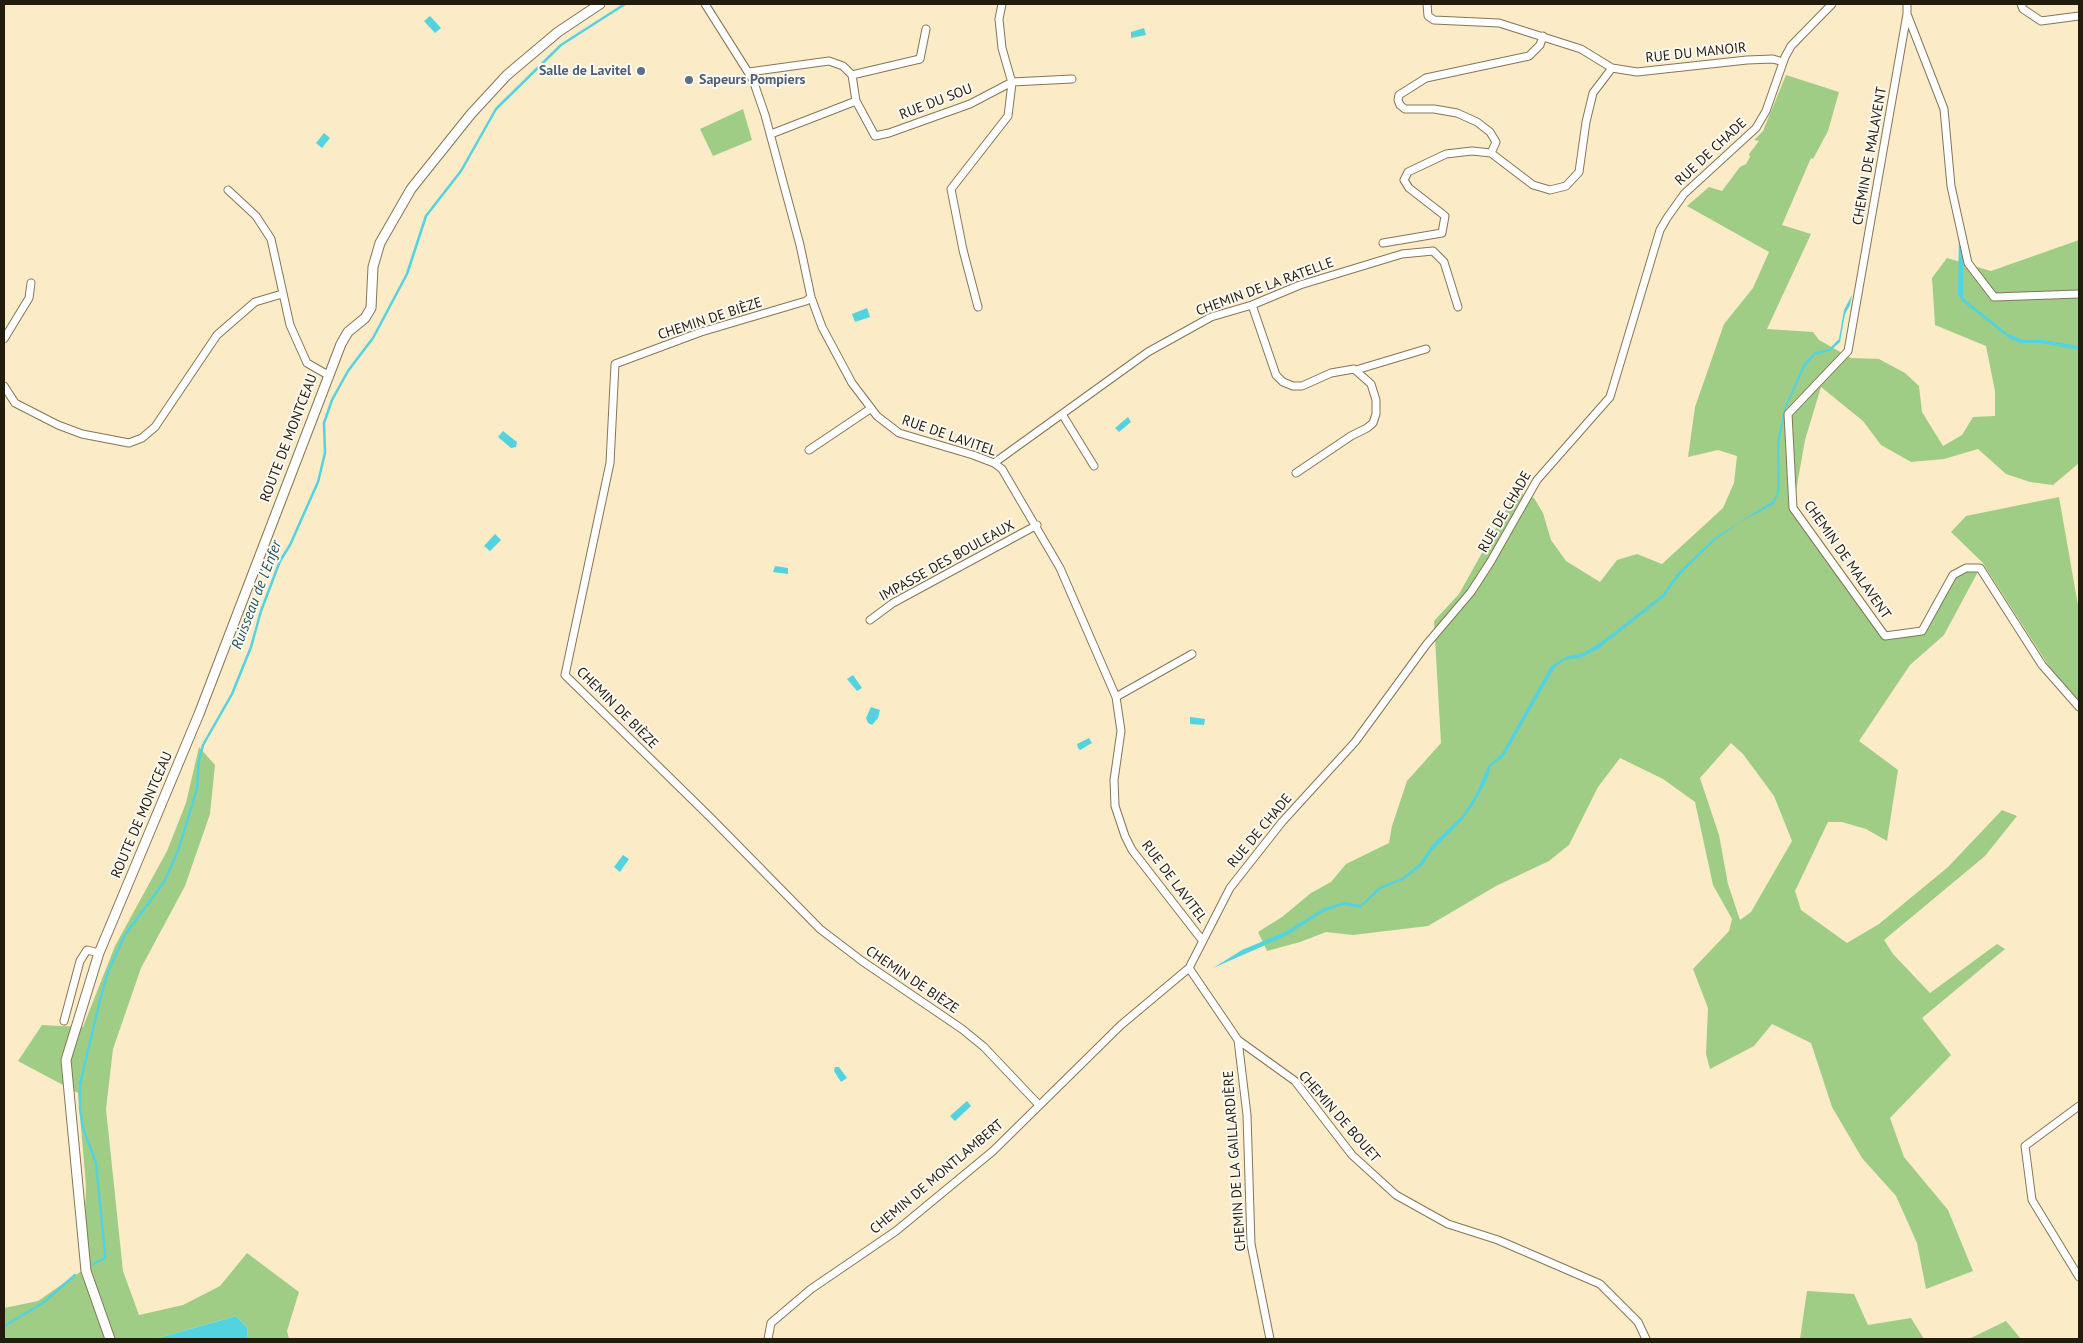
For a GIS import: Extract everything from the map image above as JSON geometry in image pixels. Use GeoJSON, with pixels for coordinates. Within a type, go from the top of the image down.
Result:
{"type":"FeatureCollection","features":[{"type":"Feature","properties":{"kind":"street","name":"ROUTE DE MONTCEAU"},"geometry":{"type":"LineString","coordinates":[[110,1339],[86,1271],[66,1060],[99,953],[199,714],[328,375],[348,332],[365,318],[371,308],[373,297],[371,279],[376,254],[411,190],[458,128],[507,76],[558,32],[600,4]]}},
{"type":"Feature","properties":{"kind":"street","name":"RUE DE LAVITEL"},"geometry":{"type":"LineString","coordinates":[[706,4],[749,72],[771,134],[800,245],[811,297],[822,327],[837,356],[870,409],[886,425],[899,433],[973,455],[994,463],[1002,469],[1037,525],[1060,568],[1116,697],[1121,731],[1114,780],[1114,806],[1124,836],[1132,850],[1202,940]]}},
{"type":"Feature","properties":{"kind":"street"},"geometry":{"type":"LineString","coordinates":[[978,306],[963,250],[951,189],[1008,116],[1012,82],[1002,48],[999,19],[1002,4]]}},
{"type":"Feature","properties":{"kind":"street"},"geometry":{"type":"LineString","coordinates":[[1383,243],[1442,233],[1445,216],[1408,188],[1404,180],[1408,172],[1426,161],[1446,154],[1472,151],[1491,153],[1533,185],[1550,190],[1566,186],[1579,172],[1586,122],[1593,93],[1612,68],[1581,49],[1499,23],[1434,20],[1428,16],[1427,4]]}},
{"type":"Feature","properties":{"kind":"street","name":"RUE DE CHADE"},"geometry":{"type":"LineString","coordinates":[[1189,968],[1230,888],[1282,822],[1355,742],[1426,645],[1471,592],[1492,561],[1537,480],[1610,397],[1663,224],[1684,194],[1756,128],[1766,111],[1782,62],[1791,46],[1832,4]]}},
{"type":"Feature","properties":{"kind":"street"},"geometry":{"type":"LineString","coordinates":[[1906,4],[1907,14],[1944,109],[1951,186],[1968,263],[1994,297],[2079,294]]}},
{"type":"Feature","properties":{"kind":"street"},"geometry":{"type":"LineString","coordinates":[[2021,4],[2023,9],[2041,21],[2079,16]]}},
{"type":"Feature","properties":{"kind":"street","name":"CHEMIN DE MALAVENT"},"geometry":{"type":"LineString","coordinates":[[1907,14],[1848,351],[1788,414],[1793,508],[1885,636],[1922,631],[1953,575],[1966,568],[1980,568],[2042,665],[2079,707]]}},
{"type":"Feature","properties":{"kind":"street"},"geometry":{"type":"LineString","coordinates":[[749,72],[829,61],[842,66],[852,76],[920,59],[926,29]]}},
{"type":"Feature","properties":{"kind":"street"},"geometry":{"type":"LineString","coordinates":[[1491,153],[1496,142],[1490,132],[1477,122],[1457,113],[1434,109],[1405,109],[1400,105],[1399,95],[1426,78],[1528,56],[1540,45],[1543,36]]}},
{"type":"Feature","properties":{"kind":"street","name":"RUE DU MANOIR"},"geometry":{"type":"LineString","coordinates":[[1612,68],[1637,72],[1747,60],[1773,59],[1782,62]]}},
{"type":"Feature","properties":{"kind":"street","name":"RUE DU SOU"},"geometry":{"type":"LineString","coordinates":[[852,76],[856,102],[875,136],[889,133],[970,104],[1012,82],[1072,79]]}},
{"type":"Feature","properties":{"kind":"street"},"geometry":{"type":"LineString","coordinates":[[771,134],[856,102]]}},
{"type":"Feature","properties":{"kind":"street"},"geometry":{"type":"LineString","coordinates":[[228,190],[256,216],[271,239],[290,325],[307,363],[328,375]]}},
{"type":"Feature","properties":{"kind":"street","name":"CHEMIN DE LA RATELLE"},"geometry":{"type":"LineString","coordinates":[[994,463],[1148,352],[1211,317],[1252,305],[1300,285],[1402,254],[1433,252],[1444,262],[1458,307]]}},
{"type":"Feature","properties":{"kind":"street"},"geometry":{"type":"LineString","coordinates":[[4,339],[29,298],[31,283]]}},
{"type":"Feature","properties":{"kind":"street"},"geometry":{"type":"LineString","coordinates":[[4,386],[15,403],[58,425],[82,434],[129,443],[142,438],[155,427],[217,335],[255,302],[282,294]]}},
{"type":"Feature","properties":{"kind":"street","name":"CHEMIN DE BIÈZE"},"geometry":{"type":"LineString","coordinates":[[811,297],[806,301],[701,332],[616,364],[610,463],[565,675],[710,817],[820,929],[870,967],[962,1029],[984,1047],[1039,1105]]}},
{"type":"Feature","properties":{"kind":"street"},"geometry":{"type":"LineString","coordinates":[[1252,305],[1276,375],[1282,382],[1294,386],[1302,386],[1348,368],[1356,370],[1371,384],[1377,404],[1373,423],[1296,473]]}},
{"type":"Feature","properties":{"kind":"street"},"geometry":{"type":"LineString","coordinates":[[1356,370],[1426,349]]}},
{"type":"Feature","properties":{"kind":"street"},"geometry":{"type":"LineString","coordinates":[[808,450],[870,409]]}},
{"type":"Feature","properties":{"kind":"street"},"geometry":{"type":"LineString","coordinates":[[1062,414],[1094,466]]}},
{"type":"Feature","properties":{"kind":"street","name":"IMPASSE DES BOULEAUX"},"geometry":{"type":"LineString","coordinates":[[870,620],[893,603],[1037,525]]}},
{"type":"Feature","properties":{"kind":"street"},"geometry":{"type":"LineString","coordinates":[[1116,697],[1192,654]]}},
{"type":"Feature","properties":{"kind":"street"},"geometry":{"type":"LineString","coordinates":[[64,1021],[80,961],[87,950],[99,953]]}},
{"type":"Feature","properties":{"kind":"street","name":"CHEMIN DE MONTLAMBERT"},"geometry":{"type":"LineString","coordinates":[[768,1339],[771,1323],[811,1289],[896,1231],[993,1151],[1121,1025],[1189,968]]}},
{"type":"Feature","properties":{"kind":"street","name":"CHEMIN DE BOUET"},"geometry":{"type":"LineString","coordinates":[[1189,968],[1238,1040],[1295,1081],[1352,1155],[1396,1195],[1448,1224],[1498,1240],[1600,1284],[1638,1322],[1646,1339]]}},
{"type":"Feature","properties":{"kind":"street","name":"CHEMIN DE LA GAILLARDIÈRE"},"geometry":{"type":"LineString","coordinates":[[1238,1040],[1247,1115],[1251,1244],[1270,1339]]}},
{"type":"Feature","properties":{"kind":"street"},"geometry":{"type":"LineString","coordinates":[[2079,1106],[2025,1146],[2032,1200],[2079,1277]]}},
{"type":"Feature","properties":{"kind":"green space"},"geometry":{"type":"Polygon","coordinates":[[[1786,75],[1839,92],[1828,131],[1813,159],[1811,158],[1782,225],[1811,234],[1767,329],[1813,332],[1819,340],[1851,358],[1879,359],[1905,373],[1919,386],[1922,412],[1943,446],[1962,435],[1973,417],[1995,416],[1995,391],[1986,346],[1935,325],[1932,278],[1947,258],[1991,271],[2079,240],[2079,463],[2053,485],[2030,482],[2006,474],[1978,449],[1944,459],[1911,462],[1881,445],[1863,421],[1821,387],[1805,440],[1793,508],[1885,636],[1922,631],[1953,575],[1966,568],[1980,568],[1944,635],[1910,665],[1859,741],[1898,770],[1887,841],[1866,829],[1842,822],[1828,822],[1795,891],[1801,910],[1847,943],[1879,924],[1948,867],[2002,810],[2017,816],[1985,856],[1884,940],[1893,954],[1930,993],[1997,944],[2005,949],[1922,1018],[1951,1055],[1890,1118],[1904,1157],[1948,1210],[1973,1271],[1926,1289],[1917,1243],[1896,1196],[1862,1158],[1832,1107],[1811,1043],[1772,1024],[1754,1046],[1710,1069],[1706,1054],[1708,1008],[1693,969],[1729,931],[1732,919],[1713,885],[1695,802],[1663,779],[1620,758],[1598,787],[1569,845],[1549,861],[1496,886],[1428,926],[1353,935],[1326,932],[1300,942],[1267,951],[1258,932],[1282,917],[1311,893],[1331,882],[1346,864],[1389,843],[1392,826],[1407,781],[1441,743],[1434,621],[1459,594],[1516,492],[1534,498],[1543,513],[1551,540],[1566,561],[1600,582],[1617,560],[1637,554],[1662,564],[1723,508],[1734,483],[1737,456],[1718,450],[1688,457],[1695,407],[1724,324],[1753,288],[1769,252],[1687,206],[1709,187],[1722,191],[1740,167],[1746,164],[1750,157],[1749,154],[1759,141],[1754,140],[1763,131],[1786,75]],[[1731,743],[1700,778],[1719,835],[1728,884],[1740,920],[1751,912],[1792,841],[1774,796],[1743,754],[1731,743]]]}},
{"type":"Feature","properties":{"kind":"green space"},"geometry":{"type":"Polygon","coordinates":[[[743,109],[752,140],[713,156],[700,129],[743,109]]]}},
{"type":"Feature","properties":{"kind":"green space"},"geometry":{"type":"Polygon","coordinates":[[[2059,497],[2079,611],[2079,702],[2052,671],[1982,562],[1951,532],[1966,516],[2059,497]]]}},
{"type":"Feature","properties":{"kind":"green space"},"geometry":{"type":"Polygon","coordinates":[[[199,747],[215,765],[210,814],[185,886],[141,968],[113,1049],[106,1109],[123,1271],[139,1315],[183,1305],[220,1286],[247,1253],[299,1292],[287,1331],[289,1339],[248,1339],[247,1327],[236,1316],[155,1339],[4,1339],[4,1308],[38,1301],[83,1270],[86,1185],[78,1093],[18,1061],[42,1025],[83,1027],[115,946],[167,851],[186,803],[199,747]]]}},
{"type":"Feature","properties":{"kind":"green space"},"geometry":{"type":"Polygon","coordinates":[[[1807,1291],[1854,1294],[1868,1325],[1911,1318],[1924,1339],[1800,1339],[1807,1291]]]}},
{"type":"Feature","properties":{"kind":"green space"},"geometry":{"type":"Polygon","coordinates":[[[2006,1321],[2021,1339],[1968,1339],[1973,1337],[2006,1321]]]}},
{"type":"Feature","properties":{"kind":"water"},"geometry":{"type":"Polygon","coordinates":[[[430,16],[441,28],[435,33],[424,21],[430,16]]]}},
{"type":"Feature","properties":{"kind":"water"},"geometry":{"type":"Polygon","coordinates":[[[1144,28],[1146,35],[1131,38],[1131,32],[1144,28]]]}},
{"type":"Feature","properties":{"kind":"water"},"geometry":{"type":"Polygon","coordinates":[[[324,133],[330,138],[322,148],[316,143],[324,133]]]}},
{"type":"Feature","properties":{"kind":"water"},"geometry":{"type":"Polygon","coordinates":[[[1959,229],[1963,248],[1963,298],[2008,334],[2023,340],[2043,340],[2079,346],[2079,350],[2041,343],[2020,343],[2010,339],[1962,301],[1958,294],[1959,229]]]}},
{"type":"Feature","properties":{"kind":"water"},"geometry":{"type":"Polygon","coordinates":[[[1852,295],[1850,305],[1845,314],[1840,342],[1830,351],[1815,355],[1805,367],[1786,408],[1779,444],[1780,490],[1774,504],[1739,523],[1714,541],[1679,576],[1664,597],[1598,649],[1580,658],[1565,660],[1555,667],[1504,756],[1490,767],[1488,778],[1473,805],[1463,819],[1431,852],[1423,865],[1403,880],[1381,889],[1360,908],[1343,905],[1323,912],[1286,936],[1213,968],[1242,950],[1285,932],[1324,908],[1344,902],[1361,905],[1379,887],[1402,878],[1420,863],[1433,844],[1463,815],[1475,796],[1488,766],[1502,753],[1551,666],[1568,656],[1583,653],[1604,640],[1663,594],[1677,574],[1713,539],[1773,501],[1777,492],[1777,441],[1785,406],[1804,363],[1815,352],[1829,349],[1839,339],[1844,310],[1852,295]]]}},
{"type":"Feature","properties":{"kind":"water"},"geometry":{"type":"Polygon","coordinates":[[[867,308],[870,317],[855,322],[852,314],[867,308]]]}},
{"type":"Feature","properties":{"kind":"water"},"geometry":{"type":"Polygon","coordinates":[[[1128,417],[1131,422],[1119,432],[1115,428],[1128,417]]]}},
{"type":"Feature","properties":{"kind":"water"},"geometry":{"type":"Polygon","coordinates":[[[503,431],[517,442],[516,447],[511,448],[498,437],[503,431]]]}},
{"type":"Feature","properties":{"kind":"water"},"geometry":{"type":"Polygon","coordinates":[[[495,534],[501,540],[490,551],[484,546],[495,534]]]}},
{"type":"Feature","properties":{"kind":"water"},"geometry":{"type":"Polygon","coordinates":[[[775,566],[788,568],[788,574],[773,572],[775,566]]]}},
{"type":"Feature","properties":{"kind":"water"},"geometry":{"type":"Polygon","coordinates":[[[853,675],[862,688],[857,691],[847,679],[853,675]]]}},
{"type":"Feature","properties":{"kind":"water"},"geometry":{"type":"Polygon","coordinates":[[[871,707],[880,710],[878,718],[872,725],[868,723],[866,718],[871,707]]]}},
{"type":"Feature","properties":{"kind":"water"},"geometry":{"type":"Polygon","coordinates":[[[1190,717],[1205,719],[1204,725],[1190,724],[1190,717]]]}},
{"type":"Feature","properties":{"kind":"water"},"geometry":{"type":"Polygon","coordinates":[[[1089,738],[1092,743],[1080,750],[1077,744],[1089,738]]]}},
{"type":"Feature","properties":{"kind":"water"},"geometry":{"type":"Polygon","coordinates":[[[623,855],[629,859],[620,872],[614,867],[623,855]]]}},
{"type":"Feature","properties":{"kind":"water"},"geometry":{"type":"Polygon","coordinates":[[[835,1067],[839,1067],[847,1078],[841,1082],[834,1071],[835,1067]]]}},
{"type":"Feature","properties":{"kind":"water"},"geometry":{"type":"Polygon","coordinates":[[[967,1101],[971,1106],[955,1121],[950,1116],[967,1101]]]}},
{"type":"Feature","properties":{"kind":"water"},"geometry":{"type":"Polygon","coordinates":[[[236,1316],[247,1327],[248,1339],[155,1339],[236,1316]]]}},
{"type":"Feature","properties":{"kind":"waterway","name":"Ruisseau de l'Enfer"},"geometry":{"type":"LineString","coordinates":[[93,1264],[105,1258],[105,1253],[96,1163],[83,1128],[80,1108],[80,1084],[101,996],[108,972],[125,935],[164,882],[178,851],[197,789],[199,761],[203,745],[232,694],[251,647],[261,611],[280,561],[290,545],[318,482],[325,453],[324,423],[332,400],[348,371],[373,338],[407,274],[426,216],[461,171],[496,109],[561,45],[625,4]]}},
{"type":"Feature","properties":{"kind":"waterway","name":"Ruisseau de l'Enfer"},"geometry":{"type":"LineString","coordinates":[[4,1326],[43,1303],[75,1275]]}},
{"type":"Feature","properties":{"kind":"place","name":"Salle de Lavitel"},"geometry":{"type":"Point","coordinates":[641,71]}},
{"type":"Feature","properties":{"kind":"place","name":"Sapeurs Pompiers"},"geometry":{"type":"Point","coordinates":[689,80]}}]}
